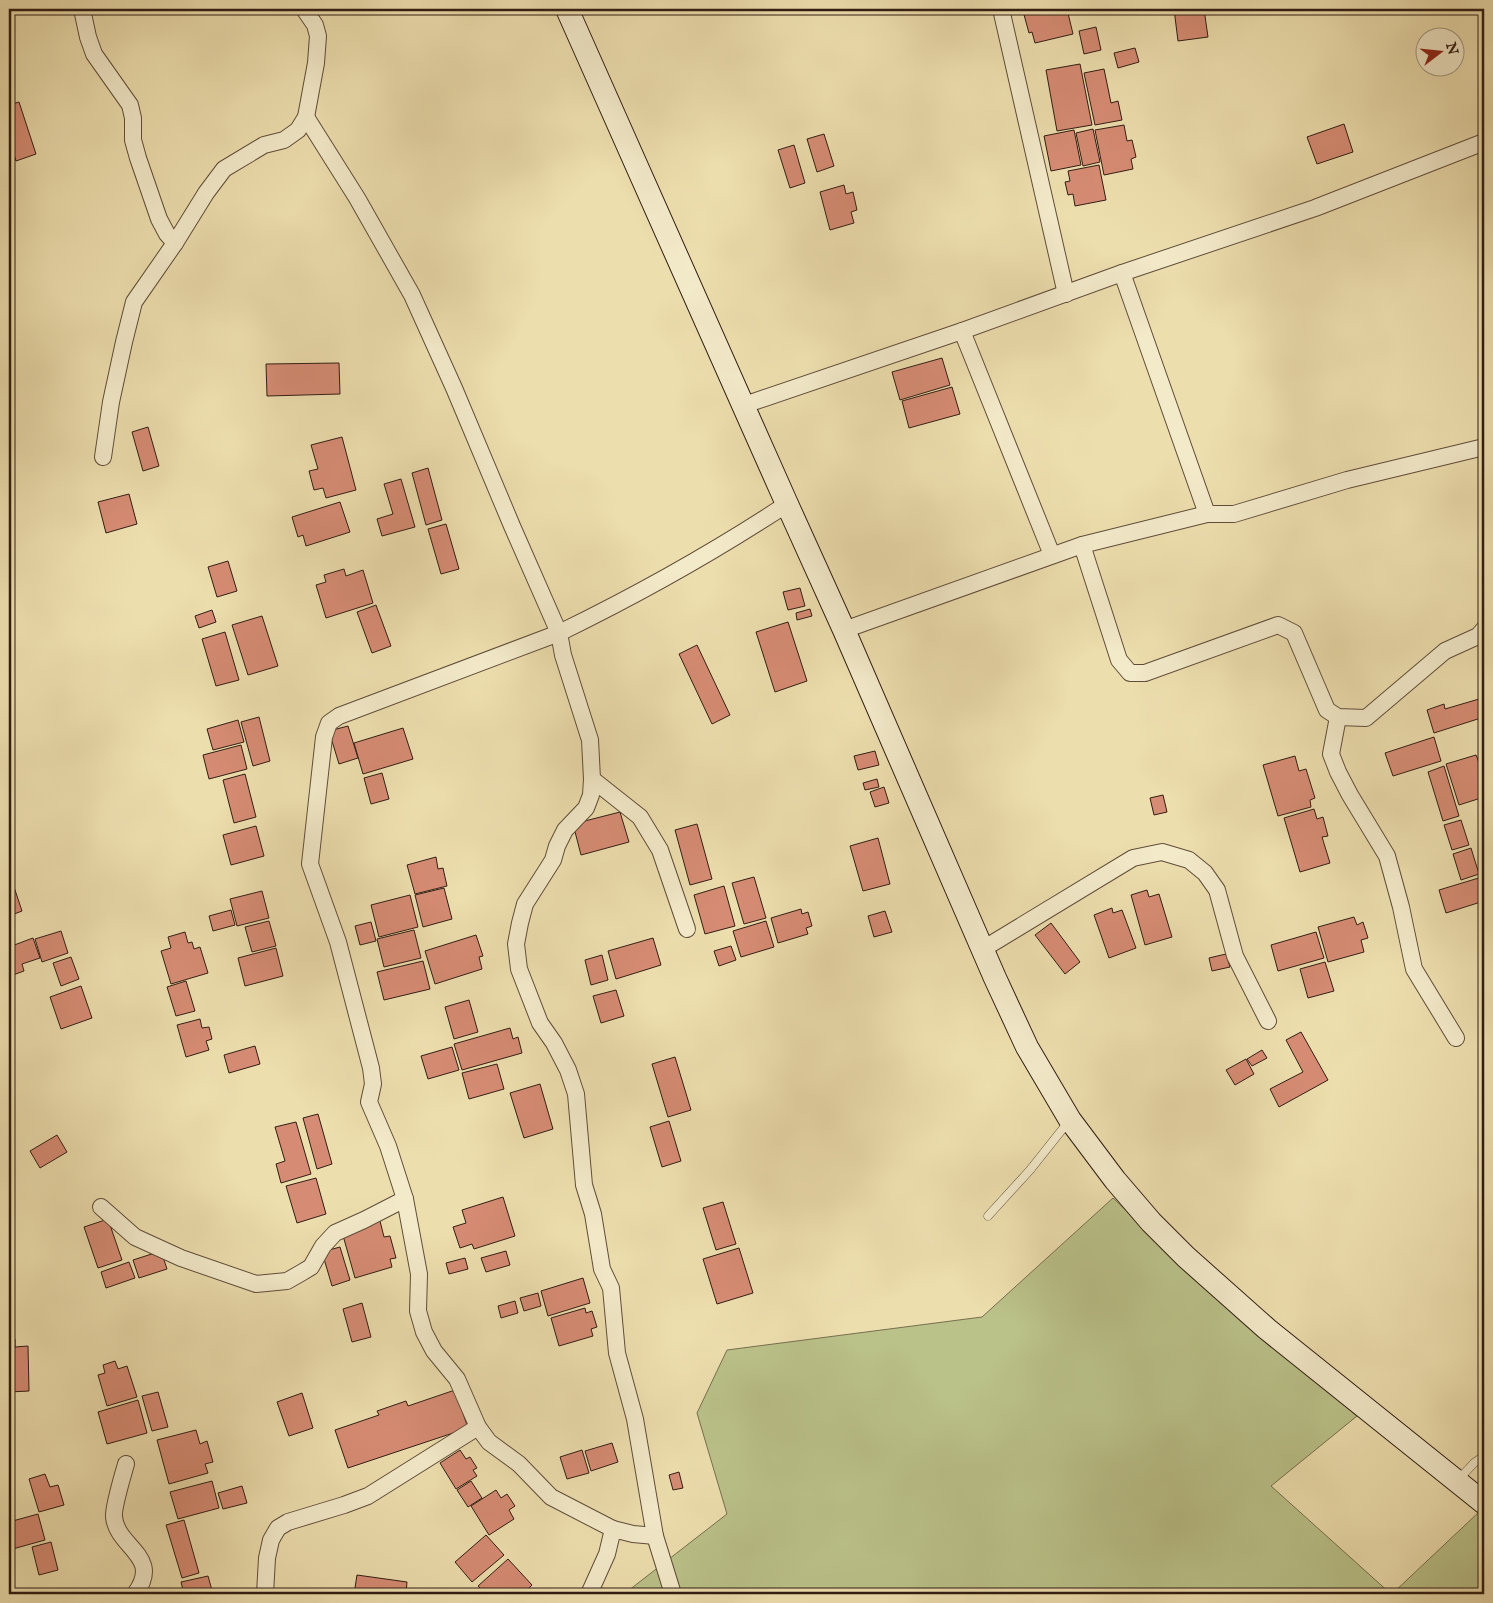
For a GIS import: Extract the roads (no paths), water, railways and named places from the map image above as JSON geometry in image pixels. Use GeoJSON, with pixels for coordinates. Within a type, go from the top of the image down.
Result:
{"type":"FeatureCollection","features":[{"type":"Feature","properties":{"kind":"main road"},"geometry":{"type":"LineString","coordinates":[[567,9],[844,630],[1027,1047],[1070,1120],[1115,1180],[1151,1222],[1186,1257],[1267,1329],[1484,1503]]}},
{"type":"Feature","properties":{"kind":"street"},"geometry":{"type":"LineString","coordinates":[[82,9],[94,54],[130,105],[133,118],[133,140],[138,158],[158,218],[167,234],[176,243]]}},
{"type":"Feature","properties":{"kind":"street"},"geometry":{"type":"LineString","coordinates":[[103,457],[111,402],[134,302],[176,243],[206,193],[224,169],[264,145],[284,140],[298,130],[306,117],[316,63],[318,36],[315,25],[304,9]]}},
{"type":"Feature","properties":{"kind":"street"},"geometry":{"type":"LineString","coordinates":[[1001,9],[1066,294]]}},
{"type":"Feature","properties":{"kind":"street"},"geometry":{"type":"LineString","coordinates":[[306,117],[357,198],[412,295],[559,633],[563,656],[590,740],[591,795],[586,808],[565,830],[553,860],[525,904],[516,944],[519,969],[529,997],[540,1023],[554,1043],[568,1070],[576,1094],[584,1185],[593,1214],[602,1269],[611,1288],[617,1353],[635,1419],[655,1536],[673,1594]]}},
{"type":"Feature","properties":{"kind":"street"},"geometry":{"type":"LineString","coordinates":[[742,404],[753,402],[962,331],[1122,273],[1315,208],[1484,142]]}},
{"type":"Feature","properties":{"kind":"street"},"geometry":{"type":"LineString","coordinates":[[1122,273],[1208,514]]}},
{"type":"Feature","properties":{"kind":"street"},"geometry":{"type":"LineString","coordinates":[[962,331],[1052,556]]}},
{"type":"Feature","properties":{"kind":"street"},"geometry":{"type":"LineString","coordinates":[[844,630],[1082,545],[1208,514],[1234,514],[1347,480],[1484,447]]}},
{"type":"Feature","properties":{"kind":"street"},"geometry":{"type":"LineString","coordinates":[[655,1536],[632,1534],[612,1529],[551,1496],[518,1464],[489,1442],[478,1427],[457,1379],[434,1351],[424,1332],[418,1311],[419,1274],[405,1199],[388,1146],[369,1102],[373,1084],[371,1068],[338,942],[310,864],[324,737],[329,723],[338,716],[559,633],[650,586],[754,526],[787,504]]}},
{"type":"Feature","properties":{"kind":"street"},"geometry":{"type":"LineString","coordinates":[[1082,545],[1119,660],[1130,673],[1145,674],[1278,625],[1294,633],[1327,710],[1338,717],[1366,718],[1445,651],[1478,636],[1484,629]]}},
{"type":"Feature","properties":{"kind":"street"},"geometry":{"type":"LineString","coordinates":[[1338,717],[1331,754],[1350,795],[1387,856],[1401,907],[1414,968],[1456,1038]]}},
{"type":"Feature","properties":{"kind":"street"},"geometry":{"type":"LineString","coordinates":[[592,779],[640,817],[660,850],[686,929]]}},
{"type":"Feature","properties":{"kind":"street"},"geometry":{"type":"LineString","coordinates":[[983,949],[1133,858],[1162,852],[1189,860],[1205,873],[1217,890],[1235,956],[1268,1021]]}},
{"type":"Feature","properties":{"kind":"street"},"geometry":{"type":"LineString","coordinates":[[101,1207],[135,1237],[181,1258],[256,1284],[287,1281],[311,1267],[323,1246],[335,1233],[405,1199]]}},
{"type":"Feature","properties":{"kind":"street"},"geometry":{"type":"LineString","coordinates":[[265,1594],[271,1540],[278,1528],[288,1522],[368,1496],[478,1427]]}},
{"type":"Feature","properties":{"kind":"street"},"geometry":{"type":"LineString","coordinates":[[126,1464],[114,1515],[117,1529],[136,1551],[145,1568],[142,1585],[135,1594]]}},
{"type":"Feature","properties":{"kind":"street"},"geometry":{"type":"LineString","coordinates":[[589,1594],[608,1554],[612,1529]]}},
{"type":"Feature","properties":{"kind":"lane"},"geometry":{"type":"LineString","coordinates":[[988,1216],[1030,1170],[1070,1120]]}},
{"type":"Feature","properties":{"kind":"lane"},"geometry":{"type":"LineString","coordinates":[[1457,1482],[1474,1463],[1484,1456]]}}]}
